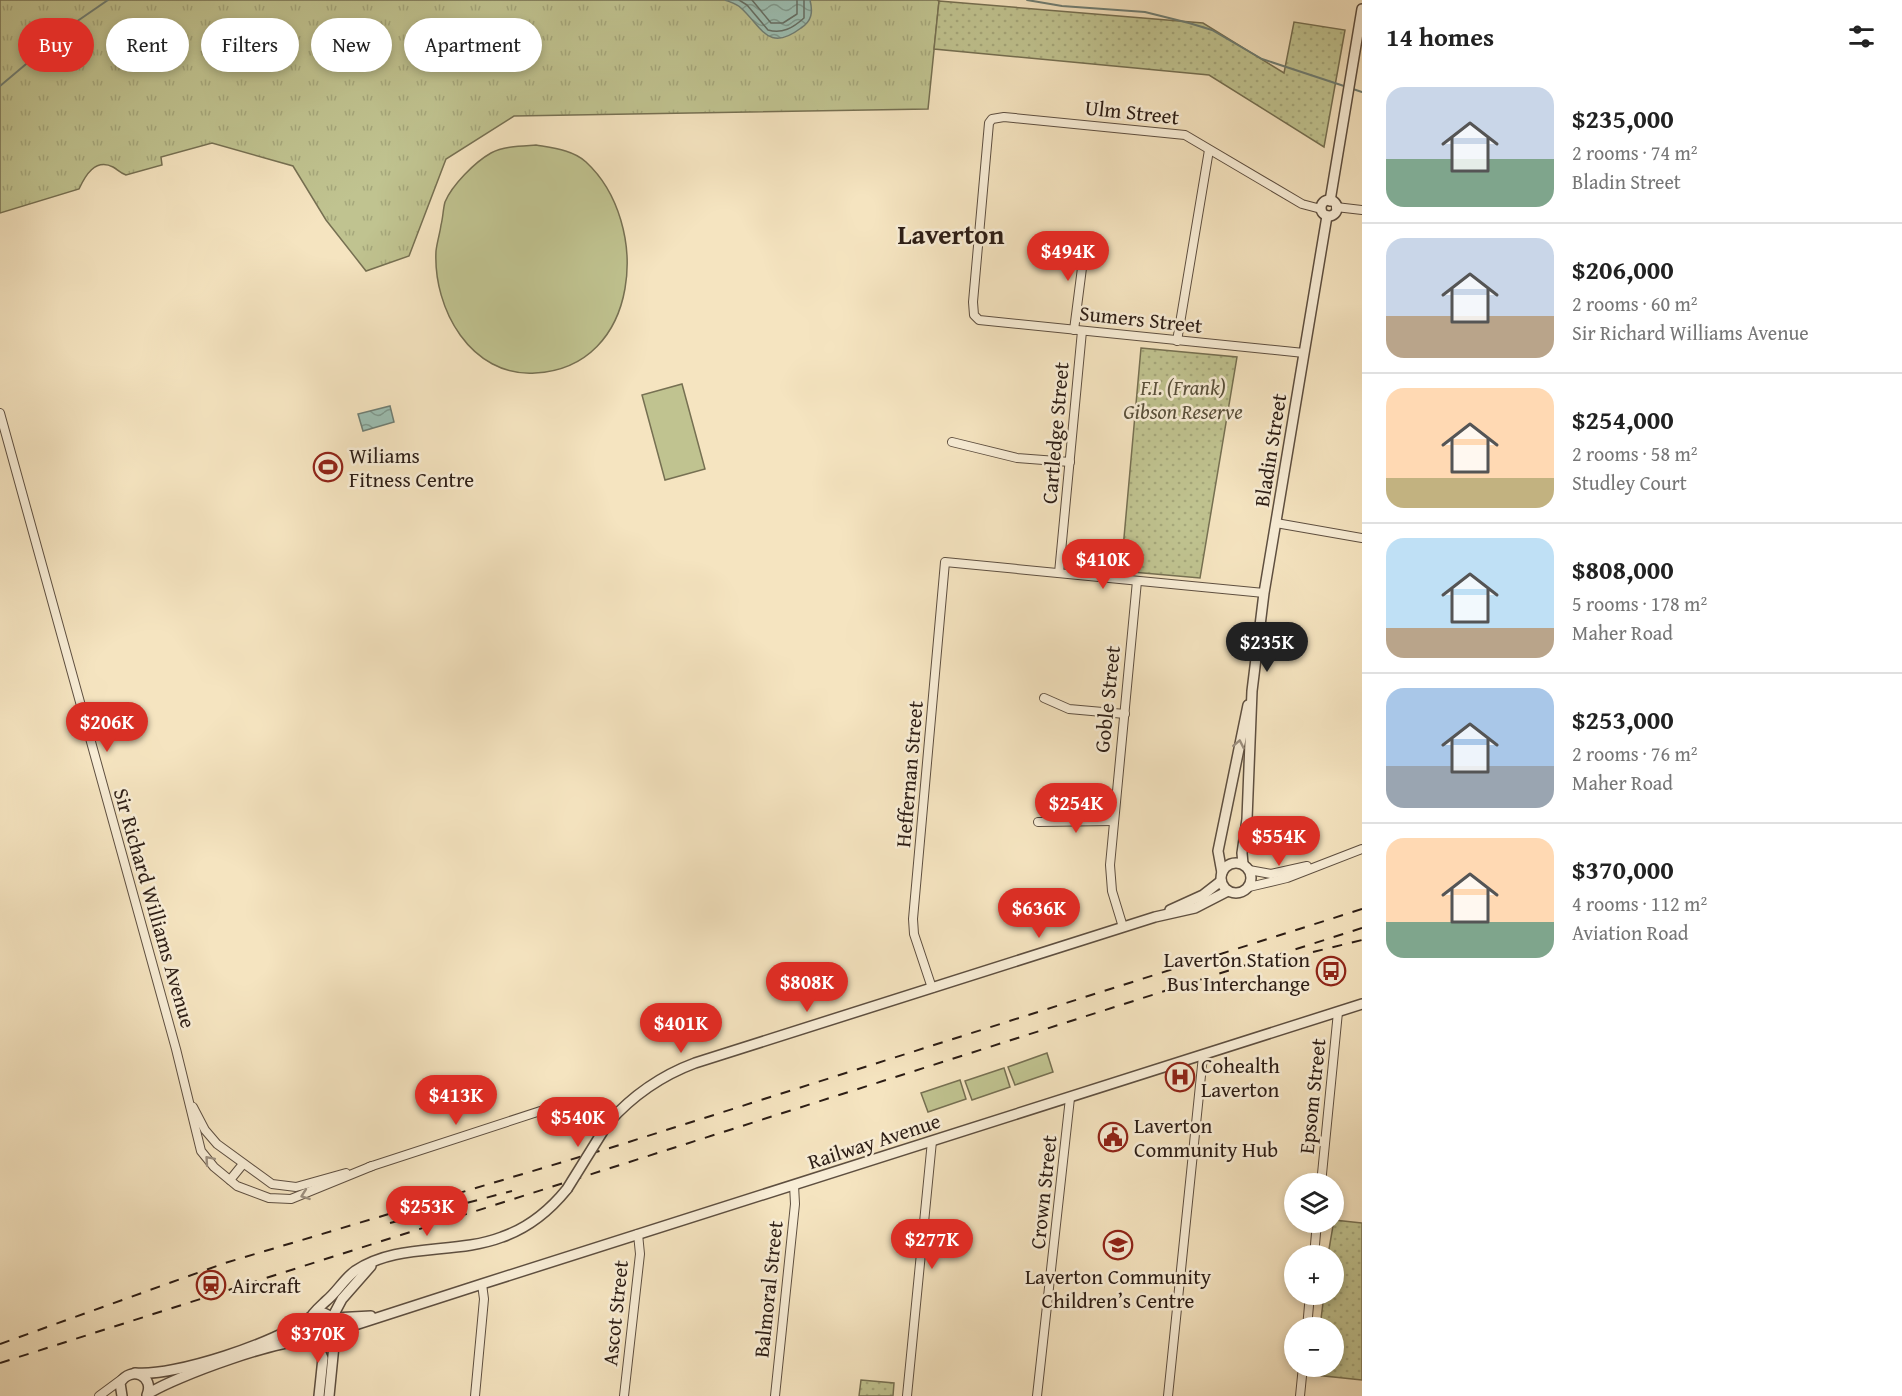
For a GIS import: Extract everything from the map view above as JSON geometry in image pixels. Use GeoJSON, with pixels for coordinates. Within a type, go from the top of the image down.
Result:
{"type":"FeatureCollection","features":[{"type":"Feature","properties":{"kind":"street"},"geometry":{"type":"LineString","coordinates":[[1333,204],[1343,123],[1362,9]]}},
{"type":"Feature","properties":{"kind":"street","name":"Ulm Street"},"geometry":{"type":"LineString","coordinates":[[976,318],[973,302],[988,128],[992,118],[1004,117],[1185,135],[1302,204],[1324,212]]}},
{"type":"Feature","properties":{"kind":"street"},"geometry":{"type":"LineString","coordinates":[[1177,341],[1209,150]]}},
{"type":"Feature","properties":{"kind":"street"},"geometry":{"type":"LineString","coordinates":[[1324,212],[1323,203],[1362,210]]}},
{"type":"Feature","properties":{"kind":"street","name":"Bladin Street"},"geometry":{"type":"LineString","coordinates":[[1246,867],[1242,853],[1247,819],[1252,691],[1264,592],[1304,353],[1324,212]]}},
{"type":"Feature","properties":{"kind":"street","name":"Cartledge Street"},"geometry":{"type":"LineString","coordinates":[[1059,573],[1070,462],[1086,237]]}},
{"type":"Feature","properties":{"kind":"street","name":"Sumers Street"},"geometry":{"type":"LineString","coordinates":[[976,318],[989,322],[1304,353]]}},
{"type":"Feature","properties":{"kind":"street","name":"Sir Richard Williams Avenue"},"geometry":{"type":"LineString","coordinates":[[0,413],[190,1100],[201,1151],[230,1180],[265,1197],[288,1200],[305,1196],[372,1166]]}},
{"type":"Feature","properties":{"kind":"street"},"geometry":{"type":"LineString","coordinates":[[952,442],[1017,458],[1070,462]]}},
{"type":"Feature","properties":{"kind":"street"},"geometry":{"type":"LineString","coordinates":[[1275,524],[1362,538]]}},
{"type":"Feature","properties":{"kind":"street","name":"Heffernan Street"},"geometry":{"type":"LineString","coordinates":[[932,988],[915,934],[913,919],[945,562],[1059,573]]}},
{"type":"Feature","properties":{"kind":"street"},"geometry":{"type":"LineString","coordinates":[[1059,573],[1264,592]]}},
{"type":"Feature","properties":{"kind":"street","name":"Goble Street"},"geometry":{"type":"LineString","coordinates":[[1123,927],[1112,891],[1110,865],[1137,581]]}},
{"type":"Feature","properties":{"kind":"street","name":"Bladin Street"},"geometry":{"type":"LineString","coordinates":[[1221,877],[1218,851],[1252,691]]}},
{"type":"Feature","properties":{"kind":"street"},"geometry":{"type":"LineString","coordinates":[[1044,698],[1069,709],[1125,714]]}},
{"type":"Feature","properties":{"kind":"street"},"geometry":{"type":"LineString","coordinates":[[1038,822],[1113,821]]}},
{"type":"Feature","properties":{"kind":"street"},"geometry":{"type":"LineString","coordinates":[[319,1396],[323,1358],[308,1330],[310,1318],[314,1311],[355,1272],[400,1253],[471,1246],[504,1237],[538,1217],[567,1188],[607,1124],[643,1090],[681,1068],[1155,917],[1195,908],[1228,891],[1240,893],[1254,884],[1287,878],[1362,849]]}},
{"type":"Feature","properties":{"kind":"street"},"geometry":{"type":"LineString","coordinates":[[1155,917],[1203,895],[1221,877],[1228,865],[1246,867],[1255,873],[1271,874],[1320,864]]}},
{"type":"Feature","properties":{"kind":"street"},"geometry":{"type":"LineString","coordinates":[[1246,867],[1252,879],[1249,887]]}},
{"type":"Feature","properties":{"kind":"street"},"geometry":{"type":"LineString","coordinates":[[1221,877],[1228,891]]}},
{"type":"Feature","properties":{"kind":"street","name":"Railway Avenue"},"geometry":{"type":"LineString","coordinates":[[335,1335],[355,1325],[482,1284],[1362,1004]]}},
{"type":"Feature","properties":{"kind":"street","name":"Epsom Street"},"geometry":{"type":"LineString","coordinates":[[1322,1173],[1338,1012]]}},
{"type":"Feature","properties":{"kind":"street"},"geometry":{"type":"LineString","coordinates":[[1168,1396],[1203,1056]]}},
{"type":"Feature","properties":{"kind":"street","name":"Crown Street"},"geometry":{"type":"LineString","coordinates":[[1037,1396],[1070,1098]]}},
{"type":"Feature","properties":{"kind":"street","name":"Sir Richard Williams Avenue"},"geometry":{"type":"LineString","coordinates":[[190,1100],[211,1138],[268,1182],[287,1187],[307,1185],[372,1166],[565,1103],[581,1102],[594,1106],[607,1124]]}},
{"type":"Feature","properties":{"kind":"street","name":"Sir Richard Williams Avenue"},"geometry":{"type":"LineString","coordinates":[[547,1109],[565,1107],[579,1110],[607,1124]]}},
{"type":"Feature","properties":{"kind":"street"},"geometry":{"type":"LineString","coordinates":[[907,1396],[932,1141]]}},
{"type":"Feature","properties":{"kind":"street"},"geometry":{"type":"LineString","coordinates":[[230,1180],[243,1164]]}},
{"type":"Feature","properties":{"kind":"street","name":"Balmoral Street"},"geometry":{"type":"LineString","coordinates":[[775,1396],[795,1204],[794,1185]]}},
{"type":"Feature","properties":{"kind":"street","name":"Ascot Street"},"geometry":{"type":"LineString","coordinates":[[624,1396],[640,1254],[638,1234]]}},
{"type":"Feature","properties":{"kind":"street"},"geometry":{"type":"LineString","coordinates":[[334,1317],[342,1299],[375,1262]]}},
{"type":"Feature","properties":{"kind":"street"},"geometry":{"type":"LineString","coordinates":[[475,1396],[484,1299],[482,1284]]}},
{"type":"Feature","properties":{"kind":"street","name":"Railway Avenue"},"geometry":{"type":"LineString","coordinates":[[334,1317],[397,1312]]}},
{"type":"Feature","properties":{"kind":"street"},"geometry":{"type":"LineString","coordinates":[[99,1396],[124,1377],[135,1373],[157,1374],[183,1369],[281,1335],[310,1318],[324,1313],[334,1317],[337,1324],[329,1396]]}},
{"type":"Feature","properties":{"kind":"street"},"geometry":{"type":"LineString","coordinates":[[135,1373],[147,1380],[148,1395],[173,1380],[246,1355],[298,1340],[327,1342],[335,1335]]}},
{"type":"Feature","properties":{"kind":"street"},"geometry":{"type":"LineString","coordinates":[[122,1396],[120,1387],[124,1377]]}},
{"type":"Feature","properties":{"kind":"street"},"geometry":{"type":"LineString","coordinates":[[1300,1396],[1302,1377]]}},
{"type":"Feature","properties":{"kind":"green space"},"geometry":{"type":"Polygon","coordinates":[[[0,0],[939,1],[928,109],[514,116],[446,159],[409,256],[366,271],[326,220],[293,166],[212,143],[161,157],[162,165],[126,175],[113,167],[101,165],[88,174],[79,189],[0,213],[0,0]]]}},
{"type":"Feature","properties":{"kind":"green space"},"geometry":{"type":"Polygon","coordinates":[[[939,1],[1203,23],[1284,73],[1294,22],[1345,30],[1324,147],[1209,75],[934,49],[939,1]]]}},
{"type":"Feature","properties":{"kind":"green space"},"geometry":{"type":"Polygon","coordinates":[[[536,145],[569,152],[586,162],[607,188],[621,220],[627,254],[625,288],[615,320],[597,346],[570,365],[535,373],[512,371],[492,364],[460,335],[441,295],[436,251],[445,202],[465,174],[496,151],[536,145]]]}},
{"type":"Feature","properties":{"kind":"green space","name":"F.I. (Frank) Gibson Reserve"},"geometry":{"type":"Polygon","coordinates":[[[1141,348],[1237,357],[1200,578],[1121,571],[1141,348]]]}},
{"type":"Feature","properties":{"kind":"green space"},"geometry":{"type":"Polygon","coordinates":[[[682,384],[705,469],[665,480],[642,395],[682,384]]]}},
{"type":"Feature","properties":{"kind":"green space"},"geometry":{"type":"Polygon","coordinates":[[[1047,1053],[1053,1072],[1015,1085],[1008,1067],[1047,1053]]]}},
{"type":"Feature","properties":{"kind":"green space"},"geometry":{"type":"Polygon","coordinates":[[[1004,1068],[1010,1087],[972,1100],[965,1081],[1004,1068]]]}},
{"type":"Feature","properties":{"kind":"green space"},"geometry":{"type":"Polygon","coordinates":[[[960,1080],[966,1099],[928,1112],[921,1093],[960,1080]]]}},
{"type":"Feature","properties":{"kind":"green space"},"geometry":{"type":"Polygon","coordinates":[[[1344,1221],[1362,1223],[1362,1380],[1334,1377],[1344,1377],[1344,1317],[1321,1317],[1323,1305],[1344,1305],[1344,1245],[1330,1245],[1332,1233],[1344,1233],[1344,1221]]]}},
{"type":"Feature","properties":{"kind":"green space"},"geometry":{"type":"Polygon","coordinates":[[[861,1380],[894,1383],[893,1396],[859,1396],[861,1380]]]}},
{"type":"Feature","properties":{"kind":"water"},"geometry":{"type":"Polygon","coordinates":[[[725,0],[810,0],[811,12],[809,19],[801,28],[790,35],[773,38],[766,35],[739,7],[725,0]]]}},
{"type":"Feature","properties":{"kind":"water"},"geometry":{"type":"Polygon","coordinates":[[[390,406],[394,422],[363,431],[358,414],[390,406]]]}},
{"type":"Feature","properties":{"kind":"waterway"},"geometry":{"type":"LineString","coordinates":[[0,86],[76,22],[108,0]]}},
{"type":"Feature","properties":{"kind":"waterway"},"geometry":{"type":"LineString","coordinates":[[1027,0],[1062,6],[1145,12],[1189,23],[1212,30],[1262,59],[1347,87]]}},
{"type":"Feature","properties":{"kind":"waterway"},"geometry":{"type":"LineString","coordinates":[[1353,89],[1362,92]]}},
{"type":"Feature","properties":{"kind":"railway"},"geometry":{"type":"LineString","coordinates":[[0,1344],[225,1263],[613,1147],[1362,909]]}},
{"type":"Feature","properties":{"kind":"railway"},"geometry":{"type":"LineString","coordinates":[[0,1363],[1362,928]]}},
{"type":"Feature","properties":{"kind":"railway"},"geometry":{"type":"LineString","coordinates":[[1313,952],[1362,940]]}},
{"type":"Feature","properties":{"kind":"railway"},"geometry":{"type":"LineString","coordinates":[[390,1223],[512,1191]]}},
{"type":"Feature","properties":{"kind":"place","name":"Wiliams Fitness Centre"},"geometry":{"type":"Point","coordinates":[328,467]}},
{"type":"Feature","properties":{"kind":"place","name":"Laverton Station Bus Interchange"},"geometry":{"type":"Point","coordinates":[1331,971]}},
{"type":"Feature","properties":{"kind":"place","name":"Cohealth Laverton"},"geometry":{"type":"Point","coordinates":[1180,1077]}},
{"type":"Feature","properties":{"kind":"place","name":"Laverton Community Hub"},"geometry":{"type":"Point","coordinates":[1113,1137]}},
{"type":"Feature","properties":{"kind":"place","name":"Laverton Community Children’s Centre"},"geometry":{"type":"Point","coordinates":[1118,1245]}},
{"type":"Feature","properties":{"kind":"place","name":"Aircraft"},"geometry":{"type":"Point","coordinates":[211,1285]}},
{"type":"Feature","properties":{"kind":"district","name":"Laverton"},"geometry":{"type":"Point","coordinates":[951,234]}}]}
